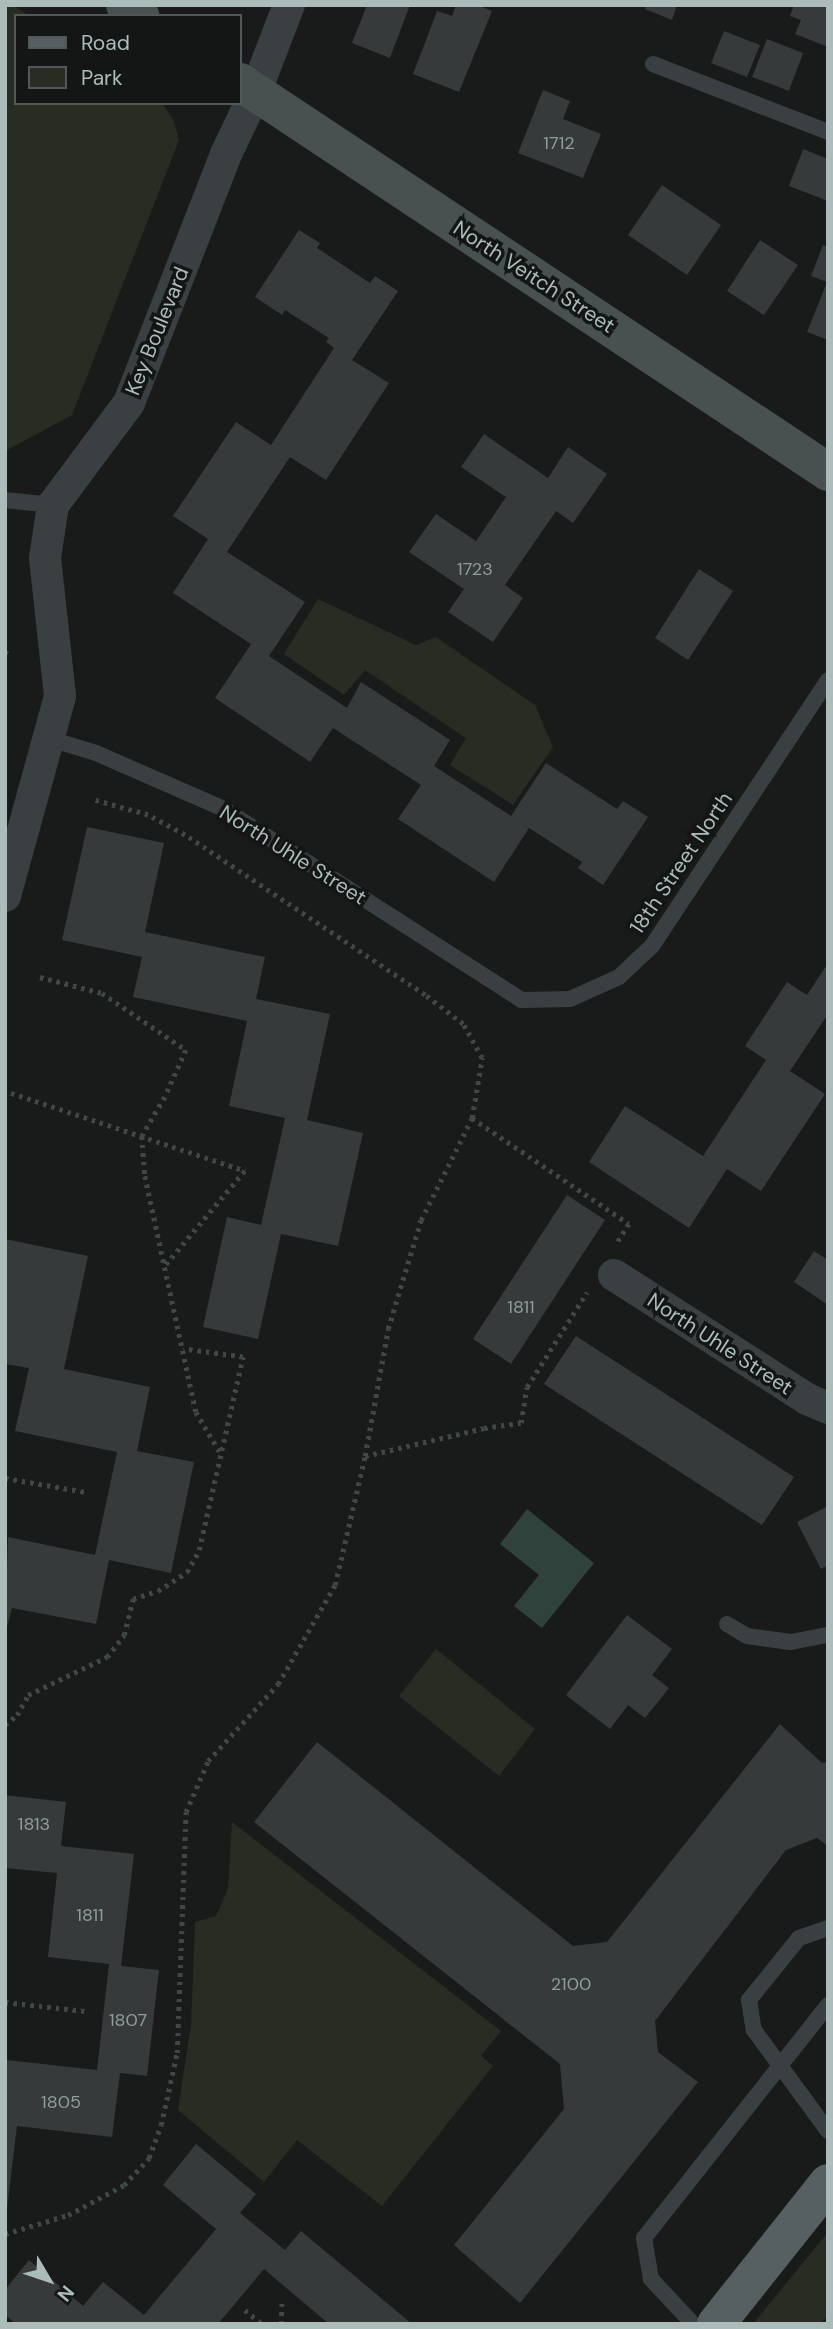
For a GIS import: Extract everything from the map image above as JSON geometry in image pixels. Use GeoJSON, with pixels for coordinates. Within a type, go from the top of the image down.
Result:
{"type":"FeatureCollection","features":[{"type":"Feature","properties":{"kind":"main road","name":"North Veitch Street"},"geometry":{"type":"LineString","coordinates":[[248,87],[828,471]]}},
{"type":"Feature","properties":{"kind":"main road"},"geometry":{"type":"LineString","coordinates":[[716,2324],[828,2183]]}},
{"type":"Feature","properties":{"kind":"street","name":"Key Boulevard"},"geometry":{"type":"LineString","coordinates":[[5,895],[60,696],[46,558],[54,505],[129,403],[228,152],[248,87],[289,5]]}},
{"type":"Feature","properties":{"kind":"street","name":"North Uhle Street"},"geometry":{"type":"LineString","coordinates":[[608,1268],[807,1399],[828,1409]]}},
{"type":"Feature","properties":{"kind":"lane"},"geometry":{"type":"LineString","coordinates":[[653,64],[828,132]]}},
{"type":"Feature","properties":{"kind":"lane"},"geometry":{"type":"LineString","coordinates":[[5,500],[54,505]]}},
{"type":"Feature","properties":{"kind":"lane","name":"18th Street North"},"geometry":{"type":"LineString","coordinates":[[521,1000],[570,999],[619,977],[652,946],[828,680]]}},
{"type":"Feature","properties":{"kind":"lane","name":"North Uhle Street"},"geometry":{"type":"LineString","coordinates":[[50,739],[96,753],[223,809],[521,1000]]}},
{"type":"Feature","properties":{"kind":"lane"},"geometry":{"type":"LineString","coordinates":[[727,1624],[747,1636],[791,1642],[828,1634]]}},
{"type":"Feature","properties":{"kind":"lane"},"geometry":{"type":"LineString","coordinates":[[828,1928],[799,1938],[748,2000],[754,2030],[828,2132]]}},
{"type":"Feature","properties":{"kind":"lane"},"geometry":{"type":"LineString","coordinates":[[693,2324],[651,2279],[644,2238],[828,2005]]}},
{"type":"Feature","properties":{"kind":"path"},"geometry":{"type":"LineString","coordinates":[[5,2234],[68,2215],[124,2185],[149,2158],[161,2125],[177,2053],[187,1812],[208,1761],[278,1684],[335,1585],[365,1456],[388,1329],[421,1220],[472,1118],[482,1058],[463,1024],[425,995],[186,835],[148,816],[91,799]]}},
{"type":"Feature","properties":{"kind":"path"},"geometry":{"type":"LineString","coordinates":[[40,977],[102,993],[186,1050],[165,1097],[142,1136],[145,1175],[197,1412],[220,1454]]}},
{"type":"Feature","properties":{"kind":"path"},"geometry":{"type":"LineString","coordinates":[[11,1093],[245,1171],[165,1266]]}},
{"type":"Feature","properties":{"kind":"path"},"geometry":{"type":"LineString","coordinates":[[365,1456],[484,1428],[521,1423],[527,1387],[608,1268],[629,1224],[472,1118]]}},
{"type":"Feature","properties":{"kind":"path"},"geometry":{"type":"LineString","coordinates":[[5,1725],[17,1715],[28,1695],[107,1657],[124,1635],[133,1599],[158,1591],[187,1572],[200,1550],[243,1357],[184,1349]]}},
{"type":"Feature","properties":{"kind":"path"},"geometry":{"type":"LineString","coordinates":[[5,1478],[86,1492]]}},
{"type":"Feature","properties":{"kind":"path"},"geometry":{"type":"LineString","coordinates":[[5,2002],[84,2011]]}},
{"type":"Feature","properties":{"kind":"path"},"geometry":{"type":"LineString","coordinates":[[281,2324],[282,2301]]}},
{"type":"Feature","properties":{"kind":"path"},"geometry":{"type":"LineString","coordinates":[[246,2310],[262,2324]]}},
{"type":"Feature","properties":{"kind":"green space"},"geometry":{"type":"Polygon","coordinates":[[[5,5],[13,5],[26,14],[14,14],[14,105],[163,105],[174,121],[179,140],[72,415],[5,451],[5,5]]]}},
{"type":"Feature","properties":{"kind":"green space"},"geometry":{"type":"Polygon","coordinates":[[[318,599],[416,645],[436,637],[535,705],[553,747],[513,805],[450,765],[466,738],[365,670],[344,695],[284,654],[318,599]]]}},
{"type":"Feature","properties":{"kind":"green space"},"geometry":{"type":"Polygon","coordinates":[[[436,1649],[535,1729],[499,1776],[399,1696],[436,1649]]]}},
{"type":"Feature","properties":{"kind":"green space"},"geometry":{"type":"Polygon","coordinates":[[[232,1822],[501,2031],[481,2056],[493,2066],[382,2206],[297,2140],[264,2182],[178,2110],[191,2025],[195,1922],[216,1916],[228,1889],[232,1822]]]}},
{"type":"Feature","properties":{"kind":"green space"},"geometry":{"type":"Polygon","coordinates":[[[828,2232],[828,2317],[818,2324],[753,2324],[828,2232]]]}},
{"type":"Feature","properties":{"kind":"shaded area"},"geometry":{"type":"Polygon","coordinates":[[[527,1509],[594,1563],[542,1628],[514,1606],[539,1575],[500,1544],[527,1509]]]}},
{"type":"Feature","properties":{"kind":"building"},"geometry":{"type":"Polygon","coordinates":[[[367,5],[410,5],[390,58],[352,43],[367,5]]]}},
{"type":"Feature","properties":{"kind":"building"},"geometry":{"type":"Polygon","coordinates":[[[456,5],[477,5],[492,11],[459,92],[413,74],[437,11],[452,16],[456,5]]]}},
{"type":"Feature","properties":{"kind":"building"},"geometry":{"type":"Polygon","coordinates":[[[647,5],[677,5],[672,20],[645,9],[647,5]]]}},
{"type":"Feature","properties":{"kind":"building"},"geometry":{"type":"Polygon","coordinates":[[[794,5],[828,5],[828,47],[795,34],[801,20],[790,16],[794,5]]]}},
{"type":"Feature","properties":{"kind":"building"},"geometry":{"type":"Polygon","coordinates":[[[724,31],[760,45],[747,77],[711,63],[724,31]]]}},
{"type":"Feature","properties":{"kind":"building"},"geometry":{"type":"Polygon","coordinates":[[[767,39],[803,53],[789,91],[752,77],[767,39]]]}},
{"type":"Feature","properties":{"kind":"building"},"geometry":{"type":"Polygon","coordinates":[[[543,90],[570,101],[563,119],[601,134],[583,178],[518,153],[543,90]]]}},
{"type":"Feature","properties":{"kind":"building"},"geometry":{"type":"Polygon","coordinates":[[[803,149],[828,159],[828,201],[789,186],[803,149]]]}},
{"type":"Feature","properties":{"kind":"building"},"geometry":{"type":"Polygon","coordinates":[[[662,185],[721,225],[687,275],[628,235],[662,185]]]}},
{"type":"Feature","properties":{"kind":"building"},"geometry":{"type":"Polygon","coordinates":[[[299,230],[320,243],[317,248],[370,283],[375,276],[398,291],[352,360],[389,383],[326,480],[290,457],[227,552],[305,602],[269,656],[347,708],[361,682],[450,740],[434,766],[511,816],[546,763],[617,809],[623,801],[648,817],[603,885],[578,868],[582,862],[529,828],[494,882],[398,819],[421,785],[333,728],[310,762],[215,698],[251,644],[173,593],[208,539],[173,516],[236,422],[271,445],[334,348],[326,342],[329,338],[285,310],[282,315],[255,297],[299,230]]]}},
{"type":"Feature","properties":{"kind":"building"},"geometry":{"type":"Polygon","coordinates":[[[760,240],[798,265],[764,315],[727,291],[760,240]]]}},
{"type":"Feature","properties":{"kind":"building"},"geometry":{"type":"Polygon","coordinates":[[[823,245],[828,247],[828,340],[807,332],[827,282],[811,276],[823,245]]]}},
{"type":"Feature","properties":{"kind":"building"},"geometry":{"type":"Polygon","coordinates":[[[484,434],[548,478],[568,447],[607,474],[573,523],[556,511],[505,585],[523,598],[493,642],[448,612],[464,589],[409,552],[436,514],[476,541],[506,497],[461,467],[484,434]]]}},
{"type":"Feature","properties":{"kind":"building"},"geometry":{"type":"Polygon","coordinates":[[[699,569],[733,591],[688,660],[655,638],[699,569]]]}},
{"type":"Feature","properties":{"kind":"building"},"geometry":{"type":"Polygon","coordinates":[[[87,827],[164,843],[145,932],[265,957],[256,999],[330,1014],[307,1120],[363,1133],[338,1246],[281,1234],[258,1339],[203,1327],[227,1217],[261,1225],[285,1118],[229,1106],[247,1021],[133,997],[142,957],[62,940],[87,827]]]}},
{"type":"Feature","properties":{"kind":"building"},"geometry":{"type":"Polygon","coordinates":[[[828,963],[828,1014],[790,1071],[825,1094],[761,1191],[727,1169],[689,1228],[589,1162],[625,1106],[703,1156],[766,1060],[745,1046],[787,982],[807,995],[828,963]]]}},
{"type":"Feature","properties":{"kind":"building"},"geometry":{"type":"Polygon","coordinates":[[[567,1195],[605,1220],[511,1364],[473,1339],[567,1195]]]}},
{"type":"Feature","properties":{"kind":"building"},"geometry":{"type":"Polygon","coordinates":[[[5,1239],[88,1256],[64,1369],[150,1387],[137,1451],[194,1462],[171,1573],[109,1560],[96,1624],[12,1608],[5,1634],[8,1537],[95,1555],[117,1452],[15,1431],[29,1368],[5,1364],[5,1239]]]}},
{"type":"Feature","properties":{"kind":"building"},"geometry":{"type":"Polygon","coordinates":[[[814,1251],[828,1260],[828,1305],[794,1282],[814,1251]]]}},
{"type":"Feature","properties":{"kind":"building"},"geometry":{"type":"Polygon","coordinates":[[[576,1336],[794,1477],[762,1525],[544,1384],[576,1336]]]}},
{"type":"Feature","properties":{"kind":"building"},"geometry":{"type":"Polygon","coordinates":[[[828,1506],[828,1565],[821,1569],[797,1522],[828,1506]]]}},
{"type":"Feature","properties":{"kind":"building"},"geometry":{"type":"Polygon","coordinates":[[[627,1615],[672,1649],[652,1675],[669,1688],[645,1718],[628,1705],[610,1729],[566,1695],[627,1615]]]}},
{"type":"Feature","properties":{"kind":"building"},"geometry":{"type":"Polygon","coordinates":[[[780,1724],[822,1763],[828,1762],[828,1846],[817,1838],[786,1850],[655,2021],[658,2052],[698,2082],[520,2303],[454,2245],[564,2109],[560,2064],[254,1822],[317,1742],[573,1946],[607,1942],[780,1724]]]}},
{"type":"Feature","properties":{"kind":"building"},"geometry":{"type":"Polygon","coordinates":[[[5,1795],[66,1802],[61,1846],[134,1854],[121,1966],[159,1970],[147,2076],[120,2073],[112,2137],[17,2126],[7,2208],[7,2060],[97,2070],[109,1964],[48,1957],[57,1873],[5,1868],[5,1795]]]}},
{"type":"Feature","properties":{"kind":"building"},"geometry":{"type":"Polygon","coordinates":[[[196,2144],[256,2194],[240,2213],[285,2250],[301,2231],[412,2324],[329,2324],[264,2269],[218,2324],[16,2324],[5,2315],[5,2290],[29,2260],[83,2306],[103,2282],[144,2315],[216,2229],[163,2185],[196,2144]]]}}]}
